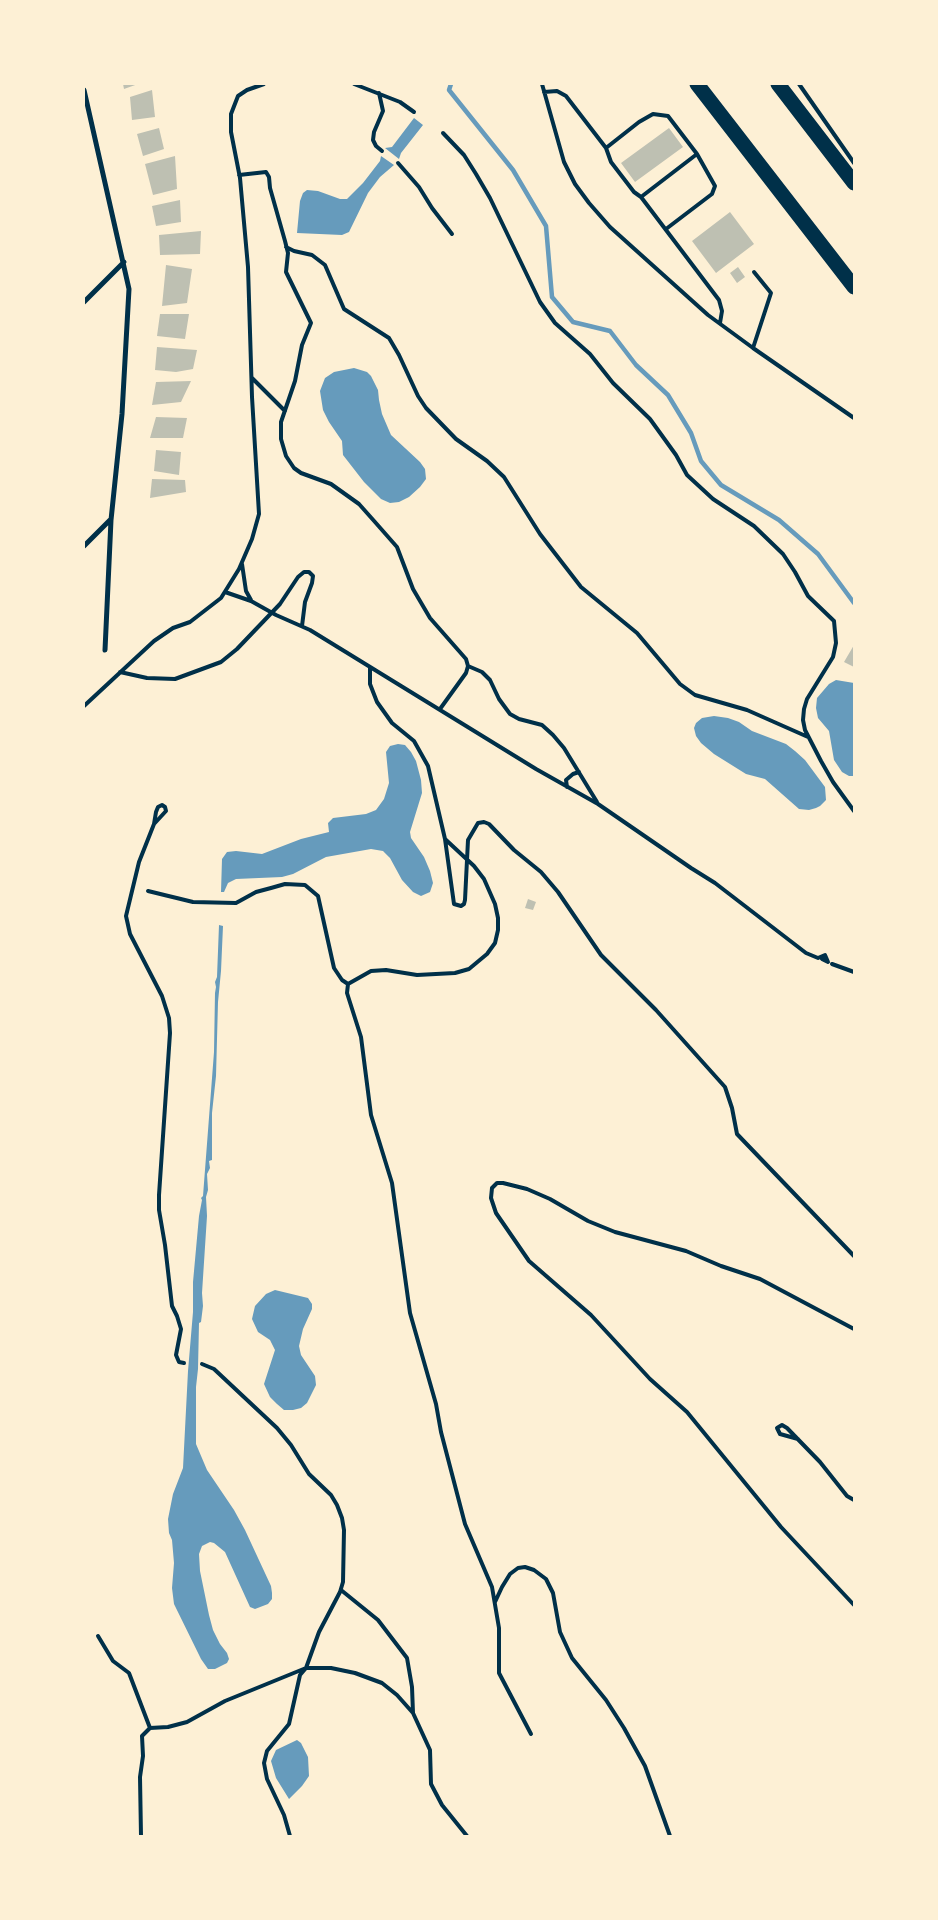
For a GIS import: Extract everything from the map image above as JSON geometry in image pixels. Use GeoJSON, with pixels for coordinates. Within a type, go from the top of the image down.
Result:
{"type":"FeatureCollection","features":[{"type":"Feature","properties":{"kind":"highway"},"geometry":{"type":"LineString","coordinates":[[697,84],[854,287]]}},
{"type":"Feature","properties":{"kind":"highway"},"geometry":{"type":"LineString","coordinates":[[778,84],[854,182]]}},
{"type":"Feature","properties":{"kind":"street"},"geometry":{"type":"LineString","coordinates":[[84,90],[129,289],[122,414],[111,520],[105,650]]}},
{"type":"Feature","properties":{"kind":"street"},"geometry":{"type":"LineString","coordinates":[[84,302],[124,262]]}},
{"type":"Feature","properties":{"kind":"street"},"geometry":{"type":"LineString","coordinates":[[84,546],[111,520]]}},
{"type":"Feature","properties":{"kind":"lane"},"geometry":{"type":"LineString","coordinates":[[84,706],[154,641],[173,628],[190,622],[221,598],[242,562],[252,539],[258,514],[248,267],[239,175],[231,132],[231,114],[238,96],[247,90],[264,84]]}},
{"type":"Feature","properties":{"kind":"lane"},"geometry":{"type":"LineString","coordinates":[[354,84],[400,102],[414,112]]}},
{"type":"Feature","properties":{"kind":"lane"},"geometry":{"type":"LineString","coordinates":[[542,84],[564,162],[575,184],[610,227],[680,291],[720,323],[854,418]]}},
{"type":"Feature","properties":{"kind":"lane"},"geometry":{"type":"LineString","coordinates":[[799,84],[854,163]]}},
{"type":"Feature","properties":{"kind":"lane"},"geometry":{"type":"LineString","coordinates":[[544,92],[556,91],[566,96],[606,148],[611,162],[634,192],[641,197],[720,300],[722,311],[720,323]]}},
{"type":"Feature","properties":{"kind":"lane"},"geometry":{"type":"LineString","coordinates":[[379,93],[383,112],[374,132],[373,140],[382,151]]}},
{"type":"Feature","properties":{"kind":"lane"},"geometry":{"type":"LineString","coordinates":[[606,148],[653,114],[668,116],[697,154],[715,186],[712,194],[666,230]]}},
{"type":"Feature","properties":{"kind":"lane"},"geometry":{"type":"LineString","coordinates":[[443,133],[464,155],[481,182],[540,302],[555,323],[590,354],[613,383],[650,419],[676,455],[687,475],[713,499],[754,526],[782,554],[795,572],[808,596],[834,622],[836,643],[831,664],[812,688],[804,709],[804,725],[808,737],[833,782],[854,811]]}},
{"type":"Feature","properties":{"kind":"lane"},"geometry":{"type":"LineString","coordinates":[[641,197],[697,154]]}},
{"type":"Feature","properties":{"kind":"lane"},"geometry":{"type":"LineString","coordinates":[[398,163],[420,187],[432,208],[452,234]]}},
{"type":"Feature","properties":{"kind":"lane"},"geometry":{"type":"LineString","coordinates":[[239,175],[266,172],[269,177],[270,188],[286,247],[286,272],[311,323],[302,346],[295,381],[281,422],[281,439],[286,456],[294,468],[337,488],[358,504],[381,527],[397,547],[413,589],[430,618],[466,659],[468,666],[466,673],[440,709]]}},
{"type":"Feature","properties":{"kind":"lane"},"geometry":{"type":"LineString","coordinates":[[286,247],[312,255],[325,265],[344,309],[389,338],[426,408],[456,439],[487,460],[504,477],[540,534],[581,586],[637,633],[680,684],[695,694],[747,710],[808,737]]}},
{"type":"Feature","properties":{"kind":"lane"},"geometry":{"type":"LineString","coordinates":[[753,348],[770,293],[754,272]]}},
{"type":"Feature","properties":{"kind":"lane"},"geometry":{"type":"LineString","coordinates":[[252,378],[285,411]]}},
{"type":"Feature","properties":{"kind":"lane"},"geometry":{"type":"LineString","coordinates":[[242,562],[244,584],[252,601]]}},
{"type":"Feature","properties":{"kind":"lane"},"geometry":{"type":"LineString","coordinates":[[120,672],[164,680],[175,679],[222,662],[238,649],[280,604],[298,577],[304,572],[309,572],[313,576],[305,602],[302,626]]}},
{"type":"Feature","properties":{"kind":"lane"},"geometry":{"type":"LineString","coordinates":[[225,592],[252,601],[271,613],[302,626],[536,769],[598,804],[716,883],[806,953],[818,958],[825,955],[828,962],[822,959]]}},
{"type":"Feature","properties":{"kind":"lane"},"geometry":{"type":"LineString","coordinates":[[468,666],[482,672],[490,680],[499,699],[510,714],[518,719],[542,725],[553,735],[564,748],[598,804]]}},
{"type":"Feature","properties":{"kind":"lane"},"geometry":{"type":"LineString","coordinates":[[370,667],[370,684],[377,702],[392,723],[414,741],[428,766],[445,839],[453,900],[458,906],[464,904],[466,846],[470,834],[478,823],[484,822],[489,824],[514,850],[541,872],[565,901],[601,955],[656,1010],[725,1087],[730,1100],[737,1134],[854,1256]]}},
{"type":"Feature","properties":{"kind":"lane"},"geometry":{"type":"LineString","coordinates":[[567,787],[566,780],[579,772]]}},
{"type":"Feature","properties":{"kind":"lane"},"geometry":{"type":"LineString","coordinates":[[154,824],[139,862],[126,916],[130,934],[162,996],[169,1018],[170,1034],[159,1210],[172,1306],[178,1316],[181,1330],[176,1356],[179,1362],[184,1363]]}},
{"type":"Feature","properties":{"kind":"lane"},"geometry":{"type":"LineString","coordinates":[[348,984],[371,971],[386,970],[417,975],[455,974],[469,969],[487,954],[498,930],[495,904],[484,879],[466,858],[445,839]]}},
{"type":"Feature","properties":{"kind":"lane"},"geometry":{"type":"LineString","coordinates":[[148,891],[193,902],[236,903],[256,892],[285,884],[305,885],[318,896],[334,968],[342,980],[348,984]]}},
{"type":"Feature","properties":{"kind":"lane"},"geometry":{"type":"LineString","coordinates":[[832,964],[854,972]]}},
{"type":"Feature","properties":{"kind":"lane"},"geometry":{"type":"LineString","coordinates":[[348,984],[347,993],[362,1045],[371,1115],[392,1183],[410,1313],[436,1404],[441,1432],[466,1524],[485,1566],[495,1602],[500,1645],[499,1673],[531,1734]]}},
{"type":"Feature","properties":{"kind":"lane"},"geometry":{"type":"LineString","coordinates":[[854,1330],[760,1279],[721,1266],[686,1251],[631,1237],[597,1225],[550,1199],[527,1189],[503,1183],[497,1183],[492,1188],[491,1198],[496,1213],[529,1261],[591,1316],[650,1379],[687,1412],[781,1527],[854,1605]]}},
{"type":"Feature","properties":{"kind":"lane"},"geometry":{"type":"LineString","coordinates":[[202,1364],[214,1368],[277,1428],[291,1445],[309,1474],[327,1490],[342,1518],[344,1530],[341,1590],[334,1607],[319,1632],[306,1668],[299,1681],[289,1724],[267,1752],[264,1763],[267,1779],[284,1815],[290,1836]]}},
{"type":"Feature","properties":{"kind":"lane"},"geometry":{"type":"LineString","coordinates":[[798,1439],[780,1434],[777,1428],[782,1425],[787,1428],[820,1462],[847,1496],[854,1500]]}},
{"type":"Feature","properties":{"kind":"lane"},"geometry":{"type":"LineString","coordinates":[[495,1602],[506,1580],[518,1568],[525,1567],[534,1570],[546,1578],[553,1593],[560,1632],[572,1658],[606,1700],[645,1766],[670,1836]]}},
{"type":"Feature","properties":{"kind":"lane"},"geometry":{"type":"LineString","coordinates":[[341,1590],[378,1620],[407,1658],[414,1713]]}},
{"type":"Feature","properties":{"kind":"lane"},"geometry":{"type":"LineString","coordinates":[[98,1636],[113,1661],[129,1673],[150,1728]]}},
{"type":"Feature","properties":{"kind":"lane"},"geometry":{"type":"LineString","coordinates":[[141,1836],[140,1777],[143,1756],[142,1736],[150,1728],[168,1727],[187,1722],[225,1701],[306,1668],[331,1668],[355,1673],[382,1683],[398,1695],[414,1713],[430,1750],[431,1784],[442,1805],[467,1836]]}},
{"type":"Feature","properties":{"kind":"water"},"geometry":{"type":"Polygon","coordinates":[[[414,118],[423,125],[401,153],[399,159],[385,148],[392,147],[414,118]]]}},
{"type":"Feature","properties":{"kind":"water"},"geometry":{"type":"Polygon","coordinates":[[[381,156],[394,165],[380,177],[368,193],[349,232],[342,235],[297,233],[300,201],[303,193],[307,190],[318,191],[340,199],[347,199],[363,183],[380,161],[381,156]]]}},
{"type":"Feature","properties":{"kind":"water"},"geometry":{"type":"Polygon","coordinates":[[[354,368],[367,372],[371,376],[378,390],[382,414],[391,435],[425,469],[426,479],[420,487],[409,497],[399,502],[390,503],[381,499],[364,482],[343,455],[342,441],[323,410],[320,391],[325,378],[334,372],[354,368]]]}},
{"type":"Feature","properties":{"kind":"water"},"geometry":{"type":"Polygon","coordinates":[[[836,680],[854,683],[854,776],[849,776],[842,772],[834,760],[829,731],[818,718],[816,708],[817,698],[829,684],[836,680]]]}},
{"type":"Feature","properties":{"kind":"water"},"geometry":{"type":"Polygon","coordinates":[[[714,716],[739,722],[752,731],[786,744],[805,760],[825,787],[826,800],[816,808],[809,810],[799,809],[765,779],[746,774],[714,754],[701,743],[696,736],[694,728],[696,723],[702,718],[714,716]]]}},
{"type":"Feature","properties":{"kind":"water"},"geometry":{"type":"Polygon","coordinates":[[[405,745],[411,752],[416,761],[421,780],[422,793],[410,832],[411,838],[424,857],[430,871],[433,883],[430,892],[421,896],[413,892],[402,880],[390,858],[383,851],[371,849],[326,857],[293,874],[282,877],[236,879],[228,883],[224,892],[221,892],[222,859],[227,852],[236,851],[262,854],[301,839],[329,832],[328,823],[333,818],[366,814],[376,810],[384,799],[389,783],[386,752],[390,746],[405,745]]]}},
{"type":"Feature","properties":{"kind":"water"},"geometry":{"type":"Polygon","coordinates":[[[219,925],[223,926],[216,1076],[212,1113],[212,1160],[209,1161],[210,1168],[207,1174],[203,1306],[201,1322],[199,1323],[196,1444],[207,1470],[245,1530],[271,1586],[272,1599],[268,1604],[255,1609],[250,1607],[225,1552],[214,1543],[210,1542],[202,1546],[199,1554],[200,1571],[209,1615],[213,1630],[229,1659],[227,1663],[215,1669],[208,1669],[201,1659],[174,1604],[172,1588],[174,1563],[168,1519],[173,1494],[183,1468],[193,1312],[193,1282],[201,1198],[203,1196],[214,1052],[215,982],[217,977],[219,925]]]}},
{"type":"Feature","properties":{"kind":"water"},"geometry":{"type":"Polygon","coordinates":[[[275,1290],[308,1298],[312,1304],[299,1346],[301,1355],[315,1376],[316,1385],[307,1403],[301,1408],[293,1410],[284,1410],[277,1404],[270,1397],[264,1384],[275,1350],[270,1340],[258,1332],[252,1319],[255,1306],[266,1294],[275,1290]]]}},
{"type":"Feature","properties":{"kind":"water"},"geometry":{"type":"Polygon","coordinates":[[[297,1740],[301,1743],[308,1757],[309,1776],[289,1799],[276,1778],[271,1761],[276,1750],[297,1740]]]}},
{"type":"Feature","properties":{"kind":"building"},"geometry":{"type":"Polygon","coordinates":[[[123,84],[138,84],[124,89],[123,84]]]}},
{"type":"Feature","properties":{"kind":"building"},"geometry":{"type":"Polygon","coordinates":[[[152,90],[155,117],[132,120],[130,97],[152,90]]]}},
{"type":"Feature","properties":{"kind":"building"},"geometry":{"type":"Polygon","coordinates":[[[159,128],[164,149],[143,156],[137,134],[159,128]]]}},
{"type":"Feature","properties":{"kind":"building"},"geometry":{"type":"Polygon","coordinates":[[[669,128],[683,147],[635,182],[621,163],[669,128]]]}},
{"type":"Feature","properties":{"kind":"building"},"geometry":{"type":"Polygon","coordinates":[[[175,156],[177,189],[153,195],[145,164],[175,156]]]}},
{"type":"Feature","properties":{"kind":"building"},"geometry":{"type":"Polygon","coordinates":[[[180,200],[181,222],[156,226],[152,206],[180,200]]]}},
{"type":"Feature","properties":{"kind":"building"},"geometry":{"type":"Polygon","coordinates":[[[730,212],[754,244],[716,273],[692,241],[730,212]]]}},
{"type":"Feature","properties":{"kind":"building"},"geometry":{"type":"Polygon","coordinates":[[[201,231],[200,254],[160,255],[159,235],[201,231]]]}},
{"type":"Feature","properties":{"kind":"building"},"geometry":{"type":"Polygon","coordinates":[[[166,265],[192,269],[187,303],[162,306],[166,265]]]}},
{"type":"Feature","properties":{"kind":"building"},"geometry":{"type":"Polygon","coordinates":[[[738,267],[745,277],[737,283],[730,273],[738,267]]]}},
{"type":"Feature","properties":{"kind":"building"},"geometry":{"type":"Polygon","coordinates":[[[160,314],[189,314],[185,339],[157,336],[160,314]]]}},
{"type":"Feature","properties":{"kind":"building"},"geometry":{"type":"Polygon","coordinates":[[[157,347],[197,350],[193,369],[176,372],[155,370],[157,347]]]}},
{"type":"Feature","properties":{"kind":"building"},"geometry":{"type":"Polygon","coordinates":[[[191,381],[181,402],[152,405],[156,382],[191,381]]]}},
{"type":"Feature","properties":{"kind":"building"},"geometry":{"type":"Polygon","coordinates":[[[156,417],[187,418],[183,438],[150,438],[156,417]]]}},
{"type":"Feature","properties":{"kind":"building"},"geometry":{"type":"Polygon","coordinates":[[[156,450],[181,452],[179,475],[154,471],[156,450]]]}},
{"type":"Feature","properties":{"kind":"building"},"geometry":{"type":"Polygon","coordinates":[[[152,479],[185,480],[186,492],[150,498],[152,479]]]}},
{"type":"Feature","properties":{"kind":"building"},"geometry":{"type":"Polygon","coordinates":[[[854,645],[854,667],[844,662],[854,645]]]}},
{"type":"Feature","properties":{"kind":"building"},"geometry":{"type":"Polygon","coordinates":[[[528,899],[536,902],[533,910],[525,908],[528,899]]]}},
{"type":"Feature","properties":{"kind":"waterway"},"geometry":{"type":"LineString","coordinates":[[451,84],[449,90],[513,170],[546,226],[552,297],[573,322],[610,331],[636,365],[668,395],[691,433],[701,461],[721,485],[779,520],[818,554],[854,603]]}}]}
